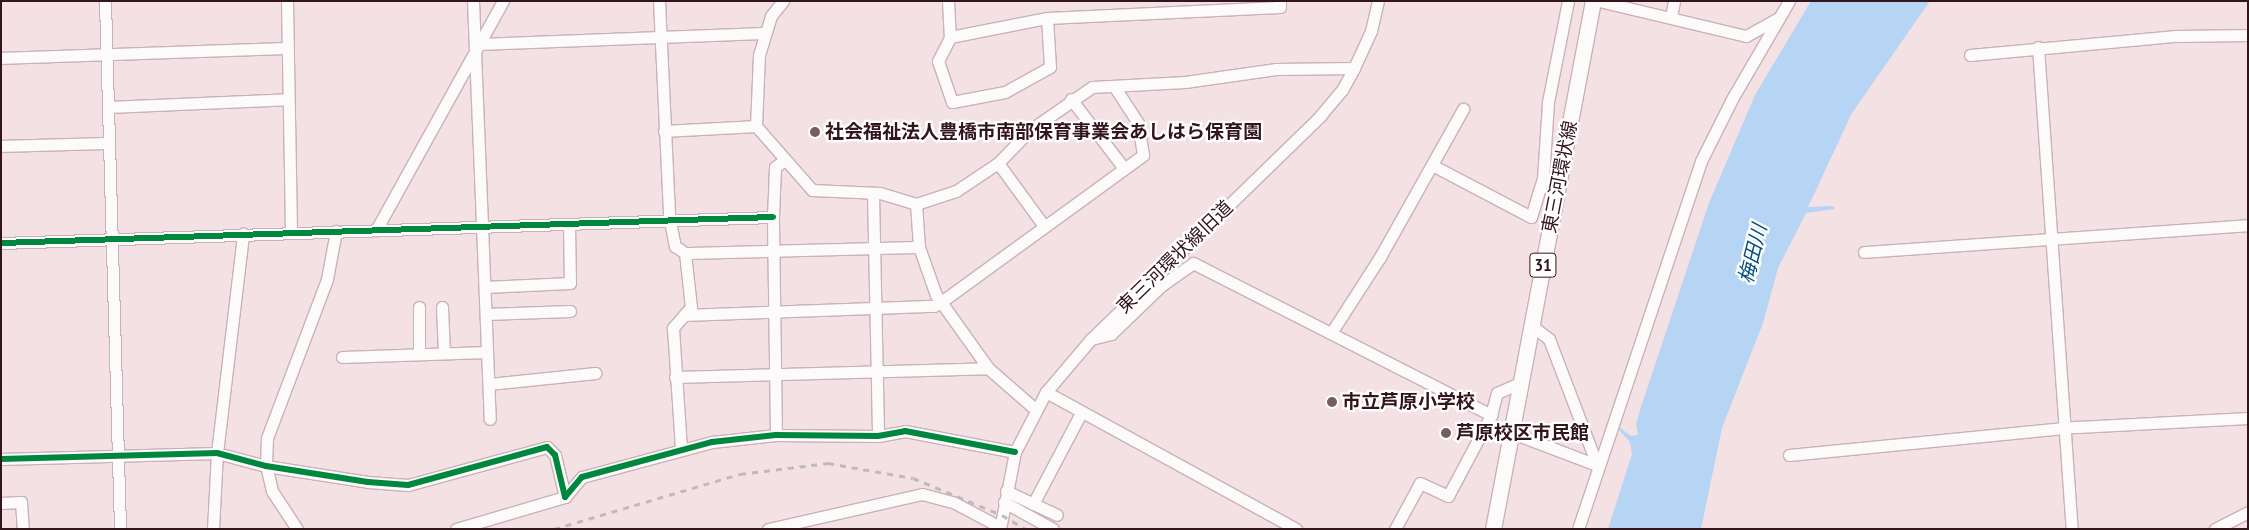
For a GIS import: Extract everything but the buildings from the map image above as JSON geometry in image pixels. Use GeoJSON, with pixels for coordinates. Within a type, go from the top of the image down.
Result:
{"type":"FeatureCollection","features":[{"type":"Feature","properties":{"kind":"main road","name":"東三河環状線"},"geometry":{"type":"LineString","coordinates":[[1493,529],[1519,383],[1593,1]]}},
{"type":"Feature","properties":{"kind":"street"},"geometry":{"type":"LineString","coordinates":[[105,1],[120,529]]}},
{"type":"Feature","properties":{"kind":"street"},"geometry":{"type":"LineString","coordinates":[[287,1],[292,232]]}},
{"type":"Feature","properties":{"kind":"street"},"geometry":{"type":"LineString","coordinates":[[472,1],[476,47],[490,419]]}},
{"type":"Feature","properties":{"kind":"street"},"geometry":{"type":"LineString","coordinates":[[376,230],[503,1]]}},
{"type":"Feature","properties":{"kind":"street"},"geometry":{"type":"LineString","coordinates":[[659,1],[664,131],[670,221],[675,246],[685,253],[920,246]]}},
{"type":"Feature","properties":{"kind":"street"},"geometry":{"type":"LineString","coordinates":[[783,1],[771,16],[764,33],[758,64],[756,126],[812,190],[873,193],[916,204],[956,191],[998,163],[1030,130],[1071,99],[1092,87],[1185,82],[1276,69],[1354,68]]}},
{"type":"Feature","properties":{"kind":"street"},"geometry":{"type":"LineString","coordinates":[[948,1],[950,38],[938,61],[952,102],[1005,92],[1050,68],[1047,18]]}},
{"type":"Feature","properties":{"kind":"street"},"geometry":{"type":"LineString","coordinates":[[950,38],[1047,18],[1280,7],[1280,1]]}},
{"type":"Feature","properties":{"kind":"street","name":"東三河環状線旧道"},"geometry":{"type":"LineString","coordinates":[[1000,528],[1015,452],[1035,409],[1046,392],[1091,339],[1320,116],[1342,90],[1354,68],[1371,31],[1378,1]]}},
{"type":"Feature","properties":{"kind":"street"},"geometry":{"type":"LineString","coordinates":[[1432,165],[1531,217],[1543,178],[1548,102],[1568,1]]}},
{"type":"Feature","properties":{"kind":"street"},"geometry":{"type":"LineString","coordinates":[[1599,1],[1746,36],[1778,18]]}},
{"type":"Feature","properties":{"kind":"street"},"geometry":{"type":"LineString","coordinates":[[1671,17],[1674,1]]}},
{"type":"Feature","properties":{"kind":"street"},"geometry":{"type":"LineString","coordinates":[[1578,529],[1595,484],[1597,465],[1701,161],[1778,18],[1790,1]]}},
{"type":"Feature","properties":{"kind":"street"},"geometry":{"type":"LineString","coordinates":[[476,47],[660,36],[764,33]]}},
{"type":"Feature","properties":{"kind":"street"},"geometry":{"type":"LineString","coordinates":[[1970,54],[2176,36],[2248,35]]}},
{"type":"Feature","properties":{"kind":"street"},"geometry":{"type":"LineString","coordinates":[[2038,47],[2072,529]]}},
{"type":"Feature","properties":{"kind":"street"},"geometry":{"type":"LineString","coordinates":[[1,58],[287,48]]}},
{"type":"Feature","properties":{"kind":"street"},"geometry":{"type":"LineString","coordinates":[[684,315],[934,306],[1142,155],[1138,123],[1114,86]]}},
{"type":"Feature","properties":{"kind":"street"},"geometry":{"type":"LineString","coordinates":[[108,107],[288,99]]}},
{"type":"Feature","properties":{"kind":"street"},"geometry":{"type":"LineString","coordinates":[[1071,99],[1123,167]]}},
{"type":"Feature","properties":{"kind":"street"},"geometry":{"type":"LineString","coordinates":[[1331,333],[1380,257],[1463,109]]}},
{"type":"Feature","properties":{"kind":"street"},"geometry":{"type":"LineString","coordinates":[[664,131],[756,126]]}},
{"type":"Feature","properties":{"kind":"street"},"geometry":{"type":"LineString","coordinates":[[1,146],[109,143]]}},
{"type":"Feature","properties":{"kind":"street"},"geometry":{"type":"LineString","coordinates":[[776,435],[773,217],[775,167],[785,160]]}},
{"type":"Feature","properties":{"kind":"street"},"geometry":{"type":"LineString","coordinates":[[998,163],[1044,226]]}},
{"type":"Feature","properties":{"kind":"street"},"geometry":{"type":"LineString","coordinates":[[873,193],[878,436]]}},
{"type":"Feature","properties":{"kind":"street"},"geometry":{"type":"LineString","coordinates":[[916,204],[920,246],[926,271],[941,302],[988,368],[1035,409]]}},
{"type":"Feature","properties":{"kind":"street"},"geometry":{"type":"LineString","coordinates":[[1,243],[773,217]]}},
{"type":"Feature","properties":{"kind":"street"},"geometry":{"type":"LineString","coordinates":[[1864,252],[2248,224]]}},
{"type":"Feature","properties":{"kind":"street"},"geometry":{"type":"LineString","coordinates":[[485,287],[570,283],[569,225]]}},
{"type":"Feature","properties":{"kind":"street"},"geometry":{"type":"LineString","coordinates":[[297,529],[272,491],[266,466],[267,438],[327,278],[336,231]]}},
{"type":"Feature","properties":{"kind":"street"},"geometry":{"type":"LineString","coordinates":[[213,529],[217,453],[244,234]]}},
{"type":"Feature","properties":{"kind":"street"},"geometry":{"type":"LineString","coordinates":[[681,449],[673,328],[691,306],[685,253]]}},
{"type":"Feature","properties":{"kind":"street"},"geometry":{"type":"LineString","coordinates":[[1091,339],[1110,334],[1162,284],[1194,263],[1491,415]]}},
{"type":"Feature","properties":{"kind":"street"},"geometry":{"type":"LineString","coordinates":[[419,307],[419,354]]}},
{"type":"Feature","properties":{"kind":"street"},"geometry":{"type":"LineString","coordinates":[[442,307],[444,353]]}},
{"type":"Feature","properties":{"kind":"street"},"geometry":{"type":"LineString","coordinates":[[486,314],[570,311]]}},
{"type":"Feature","properties":{"kind":"street"},"geometry":{"type":"LineString","coordinates":[[1531,325],[1549,340],[1597,465]]}},
{"type":"Feature","properties":{"kind":"street"},"geometry":{"type":"LineString","coordinates":[[342,357],[488,352]]}},
{"type":"Feature","properties":{"kind":"street"},"geometry":{"type":"LineString","coordinates":[[675,376],[988,368]]}},
{"type":"Feature","properties":{"kind":"street"},"geometry":{"type":"LineString","coordinates":[[489,384],[595,373]]}},
{"type":"Feature","properties":{"kind":"street"},"geometry":{"type":"LineString","coordinates":[[1395,529],[1420,483],[1448,496],[1491,415],[1497,393],[1519,383]]}},
{"type":"Feature","properties":{"kind":"street"},"geometry":{"type":"LineString","coordinates":[[1046,392],[1081,413],[1296,529]]}},
{"type":"Feature","properties":{"kind":"street"},"geometry":{"type":"LineString","coordinates":[[1032,504],[1081,413]]}},
{"type":"Feature","properties":{"kind":"street"},"geometry":{"type":"LineString","coordinates":[[1789,455],[2065,430],[2248,418]]}},
{"type":"Feature","properties":{"kind":"street"},"geometry":{"type":"LineString","coordinates":[[456,529],[565,497],[582,477],[681,449],[776,435],[878,436],[905,431],[1015,452]]}},
{"type":"Feature","properties":{"kind":"street"},"geometry":{"type":"LineString","coordinates":[[1510,432],[1597,465]]}},
{"type":"Feature","properties":{"kind":"street"},"geometry":{"type":"LineString","coordinates":[[1,459],[217,453],[266,466],[368,482],[408,485],[547,447],[555,455],[565,497]]}},
{"type":"Feature","properties":{"kind":"street"},"geometry":{"type":"LineString","coordinates":[[768,529],[922,494],[954,503],[1000,528]]}},
{"type":"Feature","properties":{"kind":"street"},"geometry":{"type":"LineString","coordinates":[[1005,496],[1032,504],[1057,515]]}},
{"type":"Feature","properties":{"kind":"street"},"geometry":{"type":"LineString","coordinates":[[1005,496],[1053,529]]}},
{"type":"Feature","properties":{"kind":"street"},"geometry":{"type":"LineString","coordinates":[[1,503],[22,502],[23,529]]}},
{"type":"Feature","properties":{"kind":"street"},"geometry":{"type":"LineString","coordinates":[[2215,529],[2248,512]]}},
{"type":"Feature","properties":{"kind":"water","name":"梅田川"},"geometry":{"type":"Polygon","coordinates":[[[1811,1],[1930,1],[1852,113],[1808,207],[1833,206],[1835,209],[1806,213],[1778,268],[1763,323],[1722,428],[1701,529],[1608,529],[1632,454],[1630,442],[1618,429],[1619,427],[1631,436],[1638,435],[1636,424],[1641,407],[1709,203],[1755,95],[1811,1]]]}},
{"type":"Feature","properties":{"kind":"railway"},"geometry":{"type":"LineString","coordinates":[[554,529],[740,474],[828,463],[913,478],[1002,515],[1025,529]]}},
{"type":"Feature","properties":{"kind":"cycle path"},"geometry":{"type":"LineString","coordinates":[[1,243],[773,217]]}},
{"type":"Feature","properties":{"kind":"cycle path"},"geometry":{"type":"LineString","coordinates":[[1,459],[217,453],[266,466],[368,482],[408,485],[547,447],[555,455],[565,497],[582,477],[712,442],[776,435],[878,436],[905,431],[1015,452]]}},
{"type":"Feature","properties":{"kind":"place","name":"社会福祉法人豊橋市南部保育事業会あしはら保育園"},"geometry":{"type":"Point","coordinates":[815,132]}},
{"type":"Feature","properties":{"kind":"place","name":"市立芦原小学校"},"geometry":{"type":"Point","coordinates":[1332,402]}},
{"type":"Feature","properties":{"kind":"place","name":"芦原校区市民館"},"geometry":{"type":"Point","coordinates":[1446,433]}}]}
